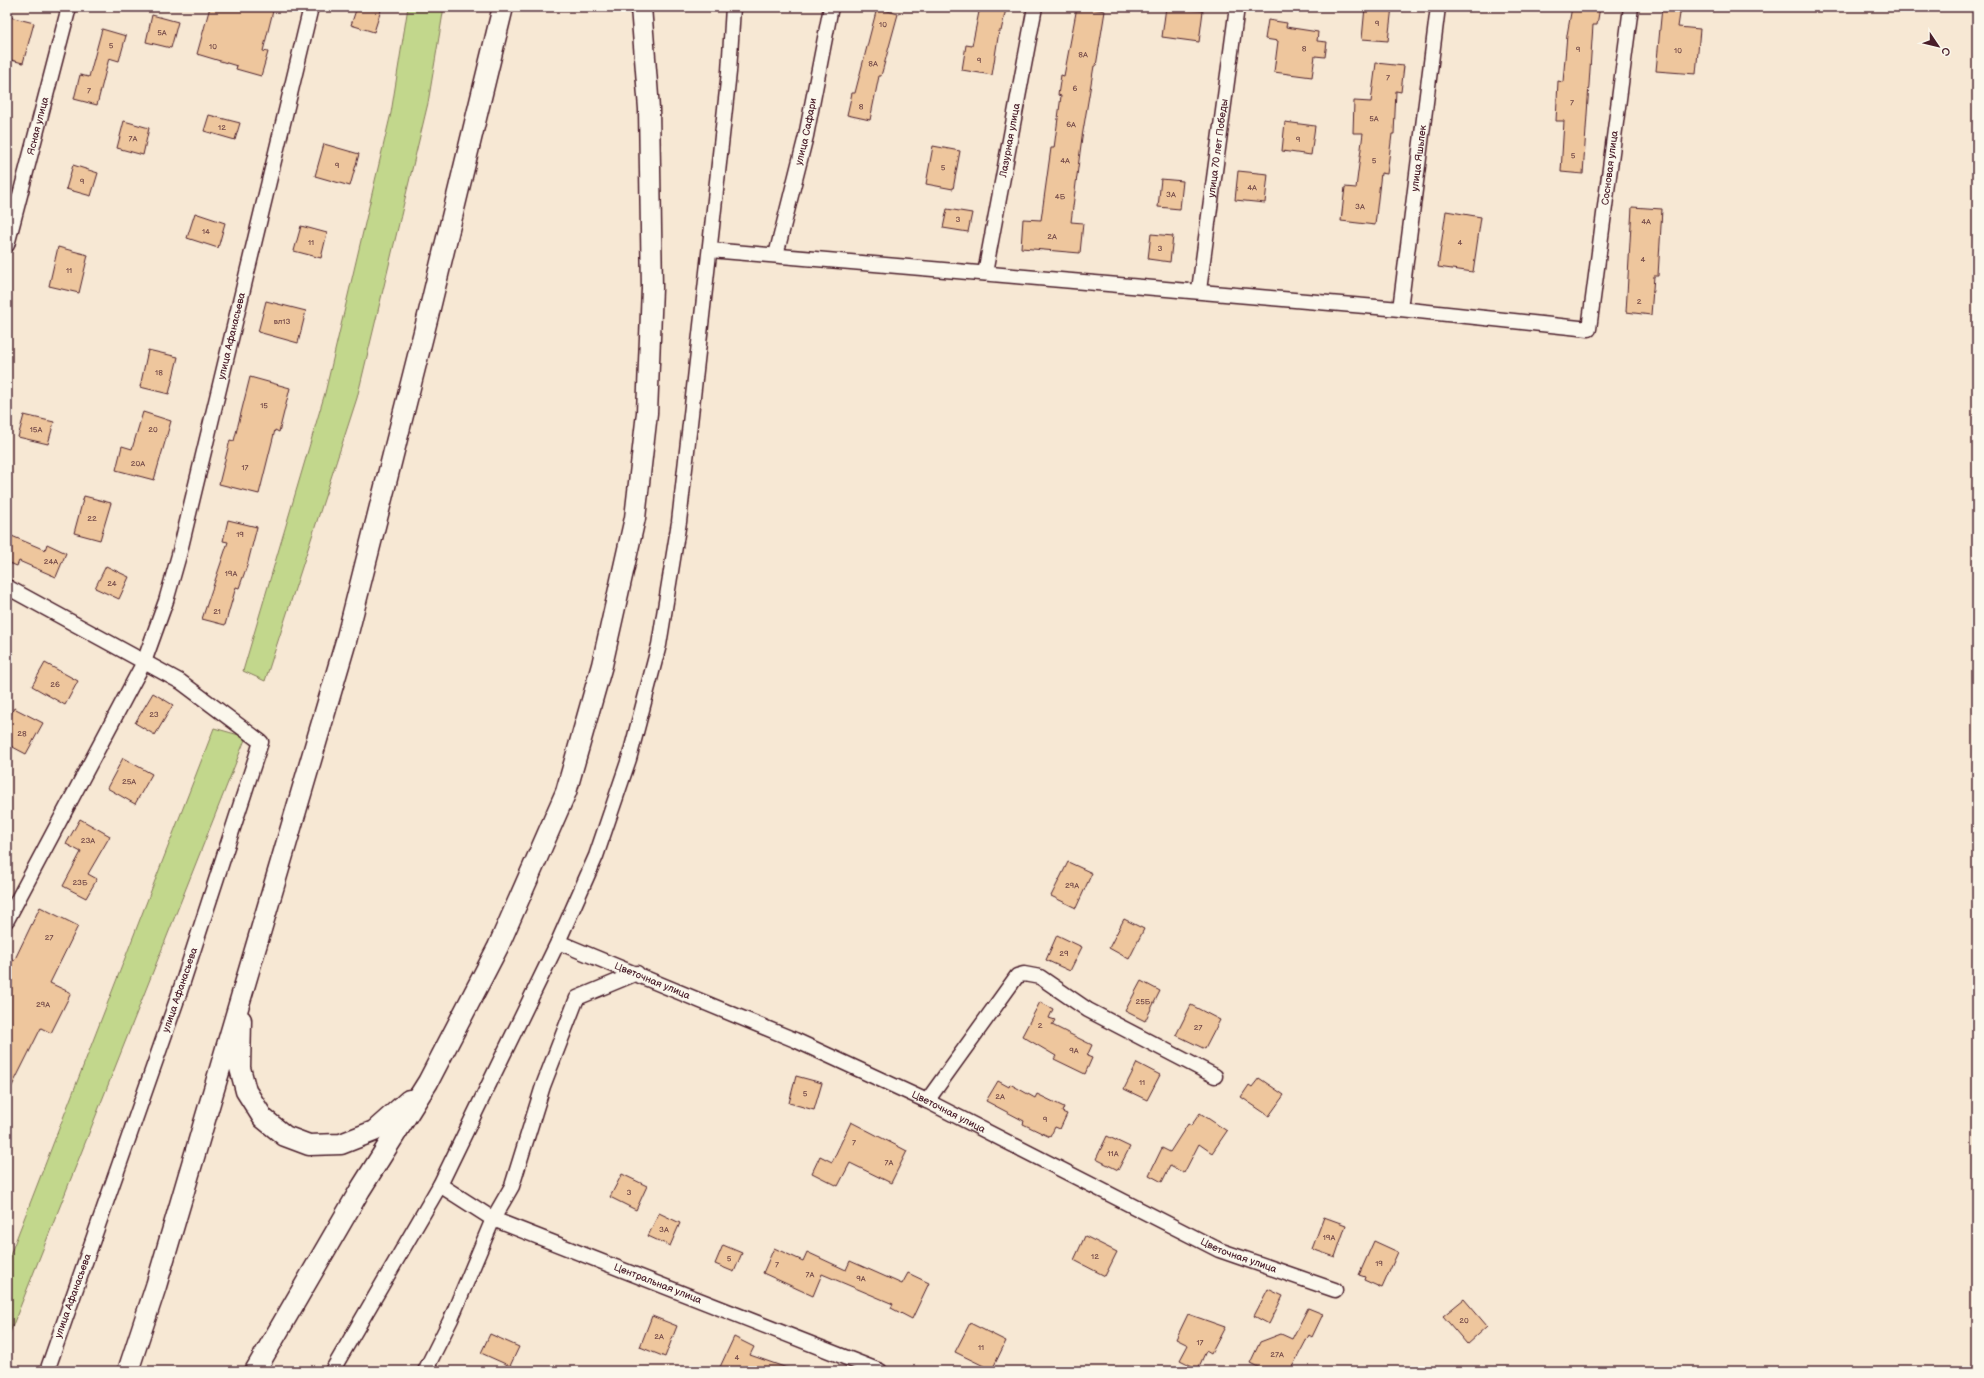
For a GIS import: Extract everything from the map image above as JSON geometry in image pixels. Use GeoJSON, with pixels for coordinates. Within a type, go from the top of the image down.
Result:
{"type":"FeatureCollection","features":[{"type":"Feature","properties":{"kind":"main road"},"geometry":{"type":"LineString","coordinates":[[128,1371],[156,1286],[346,641],[428,316],[503,7]]}},
{"type":"Feature","properties":{"kind":"main road"},"geometry":{"type":"LineString","coordinates":[[255,1371],[360,1190],[428,1082],[498,947],[566,792],[602,665],[635,518],[647,413],[652,288],[649,108],[641,7]]}},
{"type":"Feature","properties":{"kind":"main road"},"geometry":{"type":"LineString","coordinates":[[242,992],[240,1068],[246,1091],[263,1118],[286,1136],[309,1145],[342,1144],[374,1131],[428,1082]]}},
{"type":"Feature","properties":{"kind":"street","name":"Ясная улица"},"geometry":{"type":"LineString","coordinates":[[7,245],[68,7]]}},
{"type":"Feature","properties":{"kind":"street","name":"улица Афанасьева"},"geometry":{"type":"LineString","coordinates":[[7,920],[144,662],[166,601],[179,555],[311,7]]}},
{"type":"Feature","properties":{"kind":"street"},"geometry":{"type":"LineString","coordinates":[[332,1371],[440,1185],[558,942],[596,856],[629,759],[659,645],[679,522],[729,72],[733,7]]}},
{"type":"Feature","properties":{"kind":"street","name":"улица Сафари"},"geometry":{"type":"LineString","coordinates":[[776,255],[806,136],[832,7]]}},
{"type":"Feature","properties":{"kind":"street","name":"Лазурная улица"},"geometry":{"type":"LineString","coordinates":[[985,273],[1035,7]]}},
{"type":"Feature","properties":{"kind":"street","name":"улица 70 лет Победы"},"geometry":{"type":"LineString","coordinates":[[1199,290],[1237,7]]}},
{"type":"Feature","properties":{"kind":"street","name":"улица Яшьлек"},"geometry":{"type":"LineString","coordinates":[[1400,309],[1438,7]]}},
{"type":"Feature","properties":{"kind":"street","name":"Сосновая улица"},"geometry":{"type":"LineString","coordinates":[[1400,309],[1589,329],[1631,7]]}},
{"type":"Feature","properties":{"kind":"street"},"geometry":{"type":"LineString","coordinates":[[710,250],[1199,290],[1400,309]]}},
{"type":"Feature","properties":{"kind":"street"},"geometry":{"type":"LineString","coordinates":[[7,587],[144,662]]}},
{"type":"Feature","properties":{"kind":"street","name":"улица Афанасьева"},"geometry":{"type":"LineString","coordinates":[[47,1371],[179,994],[261,742],[181,682],[144,662]]}},
{"type":"Feature","properties":{"kind":"street","name":"Цветочная улица"},"geometry":{"type":"LineString","coordinates":[[558,942],[795,1040],[927,1101],[1219,1250],[1334,1290]]}},
{"type":"Feature","properties":{"kind":"street"},"geometry":{"type":"LineString","coordinates":[[425,1371],[451,1319],[493,1220],[512,1186],[543,1086],[577,998],[636,973]]}},
{"type":"Feature","properties":{"kind":"street"},"geometry":{"type":"LineString","coordinates":[[927,1101],[1017,976],[1024,974],[1040,977],[1088,1010],[1215,1076]]}},
{"type":"Feature","properties":{"kind":"street","name":"Центральная улица"},"geometry":{"type":"LineString","coordinates":[[440,1185],[493,1220],[880,1371]]}},
{"type":"Feature","properties":{"kind":"green space"},"geometry":{"type":"Polygon","coordinates":[[[408,7],[444,7],[428,103],[357,398],[265,681],[243,671],[325,393],[391,113],[408,7]]]}},
{"type":"Feature","properties":{"kind":"green space"},"geometry":{"type":"Polygon","coordinates":[[[214,728],[246,737],[7,1340],[7,1263],[214,728]]]}},
{"type":"Feature","properties":{"kind":"building"},"geometry":{"type":"Polygon","coordinates":[[[210,7],[274,7],[263,51],[268,52],[261,76],[236,69],[237,66],[197,54],[210,7]]]}},
{"type":"Feature","properties":{"kind":"building"},"geometry":{"type":"Polygon","coordinates":[[[357,7],[382,7],[374,32],[351,25],[357,7]]]}},
{"type":"Feature","properties":{"kind":"building"},"geometry":{"type":"Polygon","coordinates":[[[980,7],[1006,9],[1001,31],[999,31],[992,75],[962,70],[966,45],[972,46],[980,7]]]}},
{"type":"Feature","properties":{"kind":"building"},"geometry":{"type":"Polygon","coordinates":[[[1077,7],[1105,11],[1082,137],[1071,222],[1083,223],[1080,253],[1021,248],[1023,219],[1041,220],[1051,148],[1054,148],[1061,96],[1058,95],[1061,75],[1064,76],[1077,7]]]}},
{"type":"Feature","properties":{"kind":"building"},"geometry":{"type":"Polygon","coordinates":[[[1166,7],[1203,11],[1199,42],[1162,37],[1166,7]]]}},
{"type":"Feature","properties":{"kind":"building"},"geometry":{"type":"Polygon","coordinates":[[[1365,7],[1392,7],[1388,41],[1362,39],[1365,7]]]}},
{"type":"Feature","properties":{"kind":"building"},"geometry":{"type":"Polygon","coordinates":[[[1572,7],[1600,7],[1597,25],[1593,25],[1583,174],[1561,172],[1564,121],[1556,121],[1558,81],[1563,82],[1567,35],[1572,7]]]}},
{"type":"Feature","properties":{"kind":"building"},"geometry":{"type":"Polygon","coordinates":[[[1662,7],[1681,7],[1678,27],[1700,29],[1696,74],[1656,71],[1662,7]]]}},
{"type":"Feature","properties":{"kind":"building"},"geometry":{"type":"Polygon","coordinates":[[[877,8],[898,14],[881,76],[879,76],[870,120],[847,115],[852,93],[855,93],[877,8]]]}},
{"type":"Feature","properties":{"kind":"building"},"geometry":{"type":"Polygon","coordinates":[[[152,15],[178,22],[171,48],[146,42],[152,15]]]}},
{"type":"Feature","properties":{"kind":"building"},"geometry":{"type":"Polygon","coordinates":[[[10,17],[34,23],[23,63],[7,59],[7,27],[10,17]]]}},
{"type":"Feature","properties":{"kind":"building"},"geometry":{"type":"Polygon","coordinates":[[[1268,20],[1287,23],[1286,27],[1318,32],[1317,41],[1327,42],[1325,57],[1315,56],[1312,77],[1274,72],[1278,41],[1265,39],[1268,20]]]}},
{"type":"Feature","properties":{"kind":"building"},"geometry":{"type":"Polygon","coordinates":[[[102,29],[126,36],[119,61],[109,58],[97,105],[74,99],[80,75],[89,77],[102,29]]]}},
{"type":"Feature","properties":{"kind":"building"},"geometry":{"type":"Polygon","coordinates":[[[1376,63],[1404,66],[1401,92],[1396,91],[1394,134],[1392,134],[1387,174],[1381,173],[1375,225],[1341,221],[1345,187],[1356,188],[1363,133],[1353,133],[1354,101],[1371,102],[1376,63]]]}},
{"type":"Feature","properties":{"kind":"building"},"geometry":{"type":"Polygon","coordinates":[[[209,115],[240,123],[235,140],[204,131],[209,115]]]}},
{"type":"Feature","properties":{"kind":"building"},"geometry":{"type":"Polygon","coordinates":[[[124,121],[149,128],[143,155],[117,148],[124,121]]]}},
{"type":"Feature","properties":{"kind":"building"},"geometry":{"type":"Polygon","coordinates":[[[1285,122],[1315,126],[1311,155],[1282,151],[1285,122]]]}},
{"type":"Feature","properties":{"kind":"building"},"geometry":{"type":"Polygon","coordinates":[[[324,144],[359,154],[350,186],[315,176],[324,144]]]}},
{"type":"Feature","properties":{"kind":"building"},"geometry":{"type":"Polygon","coordinates":[[[933,146],[960,151],[953,189],[926,184],[933,146]]]}},
{"type":"Feature","properties":{"kind":"building"},"geometry":{"type":"Polygon","coordinates":[[[73,165],[98,173],[91,196],[66,189],[73,165]]]}},
{"type":"Feature","properties":{"kind":"building"},"geometry":{"type":"Polygon","coordinates":[[[1238,171],[1268,174],[1265,203],[1235,200],[1238,171]]]}},
{"type":"Feature","properties":{"kind":"building"},"geometry":{"type":"Polygon","coordinates":[[[1161,179],[1183,181],[1180,209],[1158,207],[1161,179]]]}},
{"type":"Feature","properties":{"kind":"building"},"geometry":{"type":"Polygon","coordinates":[[[1632,207],[1662,209],[1658,276],[1654,276],[1651,315],[1626,312],[1632,207]]]}},
{"type":"Feature","properties":{"kind":"building"},"geometry":{"type":"Polygon","coordinates":[[[947,209],[972,213],[968,232],[943,228],[947,209]]]}},
{"type":"Feature","properties":{"kind":"building"},"geometry":{"type":"Polygon","coordinates":[[[1446,211],[1481,217],[1473,272],[1438,267],[1446,211]]]}},
{"type":"Feature","properties":{"kind":"building"},"geometry":{"type":"Polygon","coordinates":[[[195,213],[225,223],[218,248],[187,238],[195,213]]]}},
{"type":"Feature","properties":{"kind":"building"},"geometry":{"type":"Polygon","coordinates":[[[301,226],[327,233],[321,258],[294,251],[301,226]]]}},
{"type":"Feature","properties":{"kind":"building"},"geometry":{"type":"Polygon","coordinates":[[[1151,234],[1173,236],[1170,262],[1148,259],[1151,234]]]}},
{"type":"Feature","properties":{"kind":"building"},"geometry":{"type":"Polygon","coordinates":[[[58,247],[88,255],[79,293],[49,286],[58,247]]]}},
{"type":"Feature","properties":{"kind":"building"},"geometry":{"type":"Polygon","coordinates":[[[266,301],[306,311],[298,343],[258,332],[266,301]]]}},
{"type":"Feature","properties":{"kind":"building"},"geometry":{"type":"Polygon","coordinates":[[[148,350],[178,357],[169,394],[140,387],[148,350]]]}},
{"type":"Feature","properties":{"kind":"building"},"geometry":{"type":"Polygon","coordinates":[[[250,377],[290,388],[279,432],[275,430],[259,494],[219,484],[230,440],[234,441],[250,377]]]}},
{"type":"Feature","properties":{"kind":"building"},"geometry":{"type":"Polygon","coordinates":[[[143,412],[171,421],[154,480],[116,470],[122,446],[132,449],[143,412]]]}},
{"type":"Feature","properties":{"kind":"building"},"geometry":{"type":"Polygon","coordinates":[[[24,415],[54,422],[48,444],[18,437],[24,415]]]}},
{"type":"Feature","properties":{"kind":"building"},"geometry":{"type":"Polygon","coordinates":[[[84,496],[111,503],[100,540],[74,533],[84,496]]]}},
{"type":"Feature","properties":{"kind":"building"},"geometry":{"type":"Polygon","coordinates":[[[228,520],[257,527],[247,566],[239,588],[236,587],[225,625],[202,619],[228,542],[223,541],[228,520]]]}},
{"type":"Feature","properties":{"kind":"building"},"geometry":{"type":"Polygon","coordinates":[[[7,534],[45,550],[47,544],[66,553],[56,577],[19,561],[17,566],[7,562],[7,534]]]}},
{"type":"Feature","properties":{"kind":"building"},"geometry":{"type":"Polygon","coordinates":[[[106,566],[129,577],[119,599],[95,588],[106,566]]]}},
{"type":"Feature","properties":{"kind":"building"},"geometry":{"type":"Polygon","coordinates":[[[45,663],[78,681],[65,705],[32,686],[45,663]]]}},
{"type":"Feature","properties":{"kind":"building"},"geometry":{"type":"Polygon","coordinates":[[[153,693],[173,705],[155,735],[135,723],[153,693]]]}},
{"type":"Feature","properties":{"kind":"building"},"geometry":{"type":"Polygon","coordinates":[[[14,708],[43,723],[26,754],[7,744],[7,722],[14,708]]]}},
{"type":"Feature","properties":{"kind":"building"},"geometry":{"type":"Polygon","coordinates":[[[123,758],[152,774],[135,804],[107,788],[123,758]]]}},
{"type":"Feature","properties":{"kind":"building"},"geometry":{"type":"Polygon","coordinates":[[[80,819],[110,836],[88,874],[97,879],[86,898],[63,886],[81,852],[66,844],[80,819]]]}},
{"type":"Feature","properties":{"kind":"building"},"geometry":{"type":"Polygon","coordinates":[[[1068,862],[1092,873],[1076,908],[1051,896],[1068,862]]]}},
{"type":"Feature","properties":{"kind":"building"},"geometry":{"type":"Polygon","coordinates":[[[40,907],[78,926],[50,983],[71,993],[51,1033],[41,1028],[7,1096],[7,957],[14,961],[40,907]]]}},
{"type":"Feature","properties":{"kind":"building"},"geometry":{"type":"Polygon","coordinates":[[[1124,919],[1144,929],[1129,959],[1109,948],[1124,919]]]}},
{"type":"Feature","properties":{"kind":"building"},"geometry":{"type":"Polygon","coordinates":[[[1057,935],[1082,947],[1070,971],[1046,960],[1057,935]]]}},
{"type":"Feature","properties":{"kind":"building"},"geometry":{"type":"Polygon","coordinates":[[[1141,981],[1160,991],[1145,1021],[1125,1011],[1141,981]]]}},
{"type":"Feature","properties":{"kind":"building"},"geometry":{"type":"Polygon","coordinates":[[[1040,1002],[1053,1009],[1049,1018],[1055,1020],[1052,1025],[1092,1045],[1087,1056],[1092,1058],[1085,1074],[1054,1059],[1056,1056],[1022,1036],[1040,1002]]]}},
{"type":"Feature","properties":{"kind":"building"},"geometry":{"type":"Polygon","coordinates":[[[1191,1005],[1220,1020],[1205,1049],[1176,1035],[1191,1005]]]}},
{"type":"Feature","properties":{"kind":"building"},"geometry":{"type":"Polygon","coordinates":[[[1137,1063],[1160,1075],[1147,1100],[1124,1089],[1137,1063]]]}},
{"type":"Feature","properties":{"kind":"building"},"geometry":{"type":"Polygon","coordinates":[[[796,1076],[822,1083],[814,1110],[789,1103],[796,1076]]]}},
{"type":"Feature","properties":{"kind":"building"},"geometry":{"type":"Polygon","coordinates":[[[1259,1078],[1284,1095],[1269,1116],[1241,1097],[1249,1085],[1252,1087],[1259,1078]]]}},
{"type":"Feature","properties":{"kind":"building"},"geometry":{"type":"Polygon","coordinates":[[[998,1081],[1009,1087],[1010,1084],[1035,1098],[1037,1094],[1064,1107],[1062,1112],[1067,1114],[1060,1129],[1055,1127],[1050,1137],[1023,1124],[1024,1121],[986,1101],[998,1081]]]}},
{"type":"Feature","properties":{"kind":"building"},"geometry":{"type":"Polygon","coordinates":[[[1200,1113],[1227,1131],[1212,1153],[1199,1144],[1184,1173],[1170,1166],[1162,1182],[1149,1175],[1162,1148],[1170,1152],[1188,1124],[1191,1126],[1200,1113]]]}},
{"type":"Feature","properties":{"kind":"building"},"geometry":{"type":"Polygon","coordinates":[[[851,1122],[907,1151],[891,1183],[850,1163],[838,1186],[812,1173],[820,1156],[832,1162],[851,1122]]]}},
{"type":"Feature","properties":{"kind":"building"},"geometry":{"type":"Polygon","coordinates":[[[1107,1136],[1130,1147],[1118,1170],[1096,1159],[1107,1136]]]}},
{"type":"Feature","properties":{"kind":"building"},"geometry":{"type":"Polygon","coordinates":[[[622,1174],[647,1186],[636,1210],[610,1197],[622,1174]]]}},
{"type":"Feature","properties":{"kind":"building"},"geometry":{"type":"Polygon","coordinates":[[[659,1213],[680,1223],[670,1246],[648,1236],[659,1213]]]}},
{"type":"Feature","properties":{"kind":"building"},"geometry":{"type":"Polygon","coordinates":[[[1324,1217],[1346,1225],[1335,1257],[1312,1249],[1324,1217]]]}},
{"type":"Feature","properties":{"kind":"building"},"geometry":{"type":"Polygon","coordinates":[[[1085,1236],[1117,1252],[1105,1276],[1074,1260],[1085,1236]]]}},
{"type":"Feature","properties":{"kind":"building"},"geometry":{"type":"Polygon","coordinates":[[[1374,1241],[1398,1252],[1382,1288],[1364,1280],[1365,1277],[1359,1275],[1374,1241]]]}},
{"type":"Feature","properties":{"kind":"building"},"geometry":{"type":"Polygon","coordinates":[[[723,1245],[742,1253],[734,1272],[715,1264],[723,1245]]]}},
{"type":"Feature","properties":{"kind":"building"},"geometry":{"type":"Polygon","coordinates":[[[774,1248],[803,1261],[807,1252],[846,1270],[850,1261],[902,1284],[908,1273],[929,1283],[912,1319],[891,1308],[893,1304],[822,1274],[813,1296],[763,1273],[774,1248]]]}},
{"type":"Feature","properties":{"kind":"building"},"geometry":{"type":"Polygon","coordinates":[[[1268,1289],[1283,1296],[1269,1324],[1254,1316],[1268,1289]]]}},
{"type":"Feature","properties":{"kind":"building"},"geometry":{"type":"Polygon","coordinates":[[[1464,1299],[1487,1326],[1467,1344],[1443,1316],[1464,1299]]]}},
{"type":"Feature","properties":{"kind":"building"},"geometry":{"type":"Polygon","coordinates":[[[1308,1308],[1323,1314],[1312,1337],[1309,1335],[1290,1371],[1266,1371],[1250,1363],[1260,1342],[1281,1334],[1292,1339],[1308,1308]]]}},
{"type":"Feature","properties":{"kind":"building"},"geometry":{"type":"Polygon","coordinates":[[[1188,1314],[1225,1327],[1211,1354],[1206,1351],[1198,1369],[1180,1360],[1188,1345],[1176,1339],[1188,1314]]]}},
{"type":"Feature","properties":{"kind":"building"},"geometry":{"type":"Polygon","coordinates":[[[652,1316],[677,1326],[665,1357],[640,1347],[652,1316]]]}},
{"type":"Feature","properties":{"kind":"building"},"geometry":{"type":"Polygon","coordinates":[[[970,1323],[1006,1341],[992,1370],[955,1352],[970,1323]]]}},
{"type":"Feature","properties":{"kind":"building"},"geometry":{"type":"Polygon","coordinates":[[[490,1334],[519,1347],[510,1366],[481,1353],[490,1334]]]}},
{"type":"Feature","properties":{"kind":"building"},"geometry":{"type":"Polygon","coordinates":[[[734,1337],[754,1347],[750,1355],[790,1369],[789,1371],[728,1371],[720,1367],[734,1337]]]}}]}
